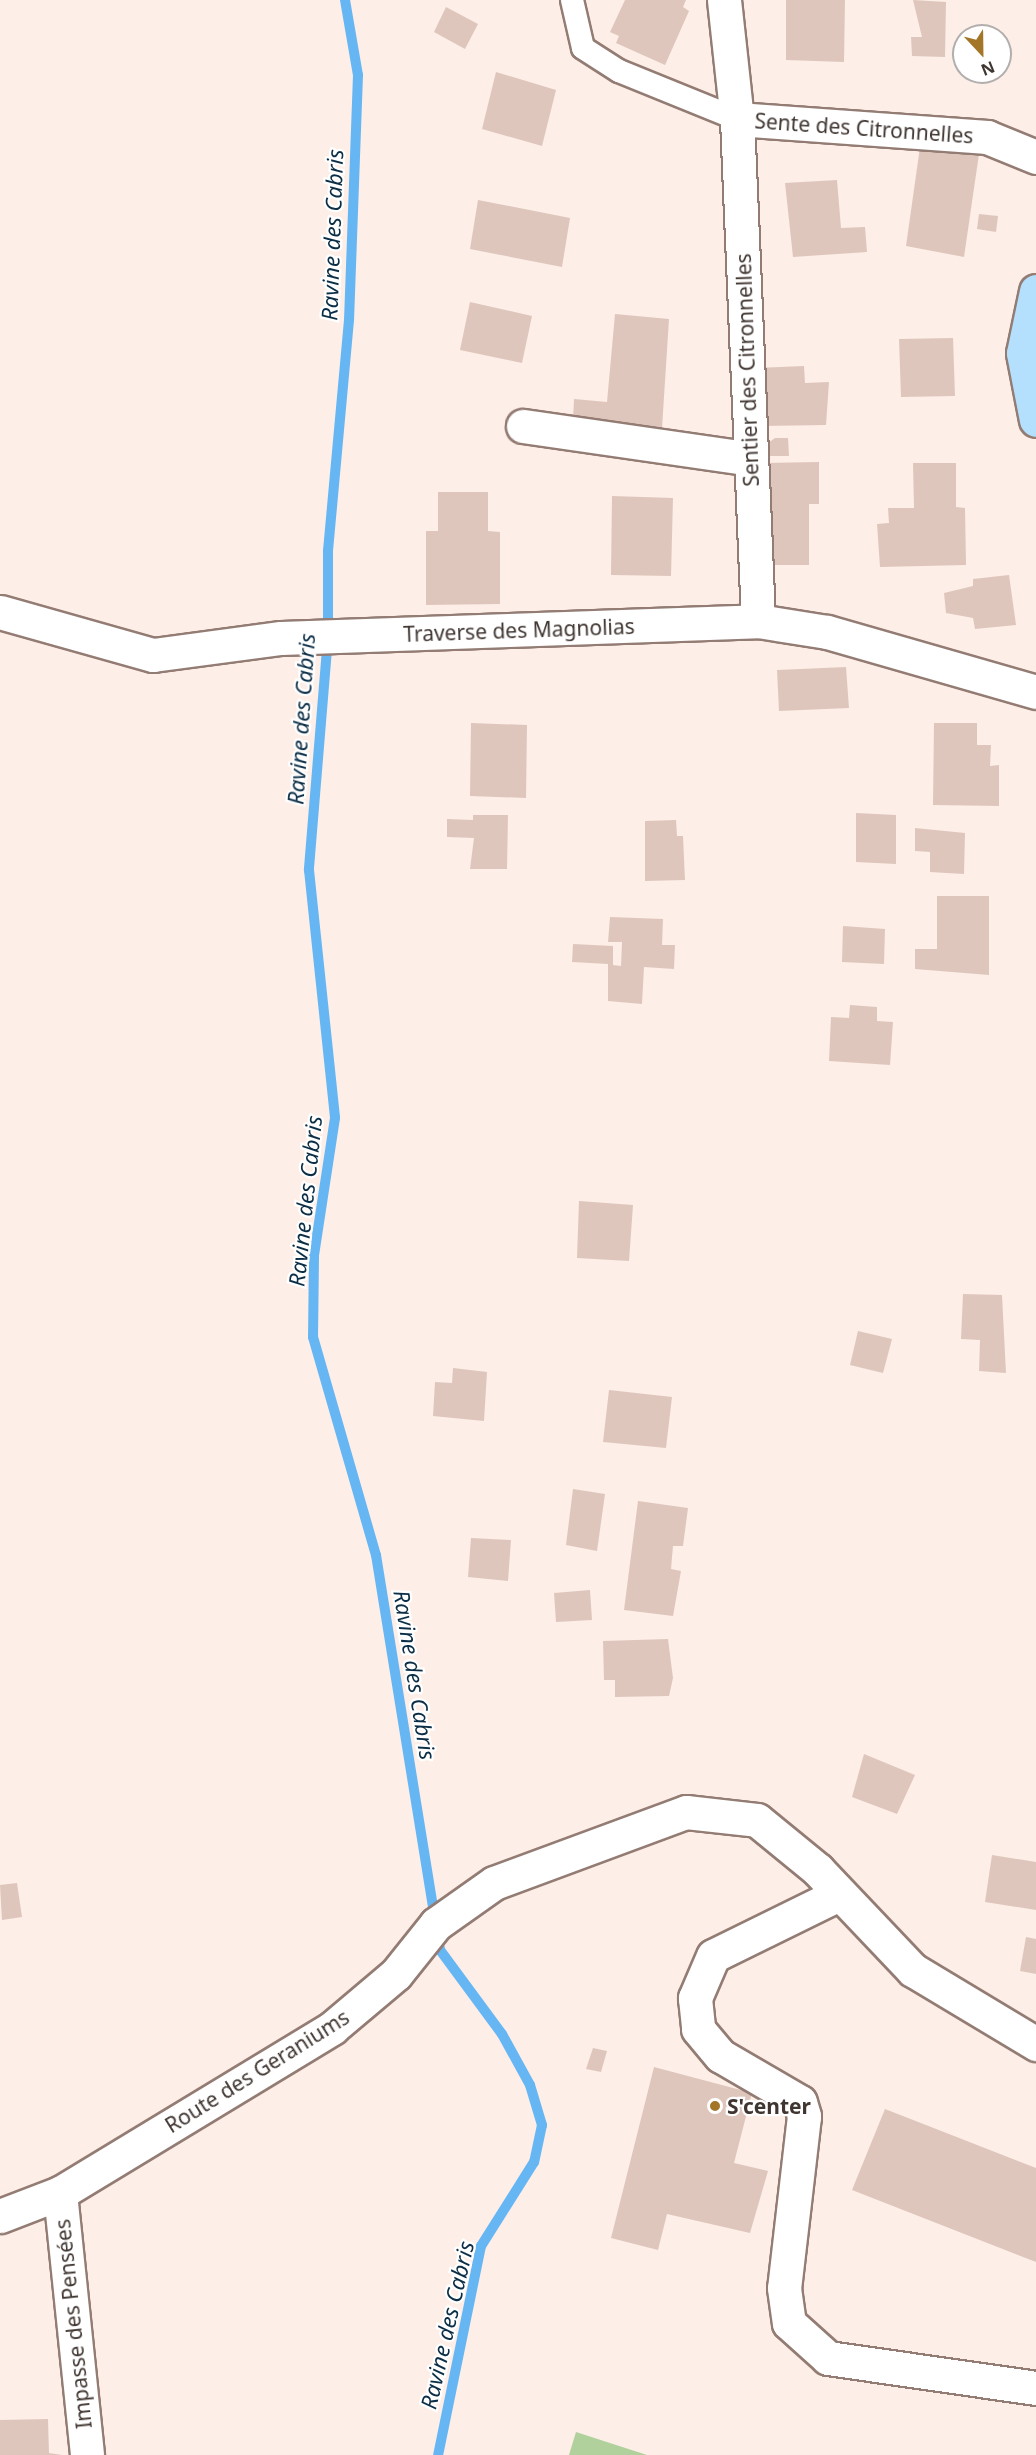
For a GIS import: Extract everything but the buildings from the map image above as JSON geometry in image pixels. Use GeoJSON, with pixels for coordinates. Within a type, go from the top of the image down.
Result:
{"type":"FeatureCollection","features":[{"type":"Feature","properties":{"kind":"main road"},"geometry":{"type":"LineString","coordinates":[[1036,291],[1023,353],[1036,420]]}},
{"type":"Feature","properties":{"kind":"street","name":"Sente des Citronnelles"},"geometry":{"type":"LineString","coordinates":[[724,0],[737,119],[987,138],[1036,157]]}},
{"type":"Feature","properties":{"kind":"street","name":"Sentier des Citronnelles"},"geometry":{"type":"LineString","coordinates":[[737,119],[758,621]]}},
{"type":"Feature","properties":{"kind":"street"},"geometry":{"type":"LineString","coordinates":[[523,426],[751,459]]}},
{"type":"Feature","properties":{"kind":"street","name":"Traverse des Magnolias"},"geometry":{"type":"LineString","coordinates":[[0,612],[153,655],[281,638],[758,621],[827,632],[1036,692]]}},
{"type":"Feature","properties":{"kind":"street","name":"Route des Geraniums"},"geometry":{"type":"LineString","coordinates":[[0,2216],[60,2193],[332,2028],[396,1974],[436,1924],[494,1882],[534,1865],[686,1812],[757,1820],[839,1894],[913,1970],[1036,2044]]}},
{"type":"Feature","properties":{"kind":"street"},"geometry":{"type":"LineString","coordinates":[[839,1894],[713,1956],[695,1998],[698,2029],[721,2055],[800,2102],[804,2116],[784,2288],[789,2324],[828,2358],[1036,2388]]}},
{"type":"Feature","properties":{"kind":"street","name":"Impasse des Pensées"},"geometry":{"type":"LineString","coordinates":[[60,2193],[87,2455]]}},
{"type":"Feature","properties":{"kind":"lane"},"geometry":{"type":"LineString","coordinates":[[572,0],[583,48],[619,71],[737,119]]}},
{"type":"Feature","properties":{"kind":"green space"},"geometry":{"type":"Polygon","coordinates":[[[576,2432],[647,2455],[569,2455],[576,2432]]]}},
{"type":"Feature","properties":{"kind":"waterway","name":"Ravine des Cabris"},"geometry":{"type":"LineString","coordinates":[[345,0],[358,75],[349,320],[328,551],[328,637],[309,870],[335,1118],[314,1256],[313,1337],[376,1555],[435,1918]]}},
{"type":"Feature","properties":{"kind":"waterway","name":"Ravine des Cabris"},"geometry":{"type":"LineString","coordinates":[[437,1933],[440,1950],[502,2034],[530,2085],[542,2125],[534,2162],[481,2246],[438,2455]]}},
{"type":"Feature","properties":{"kind":"place","name":"S'center"},"geometry":{"type":"Point","coordinates":[715,2106]}}]}
